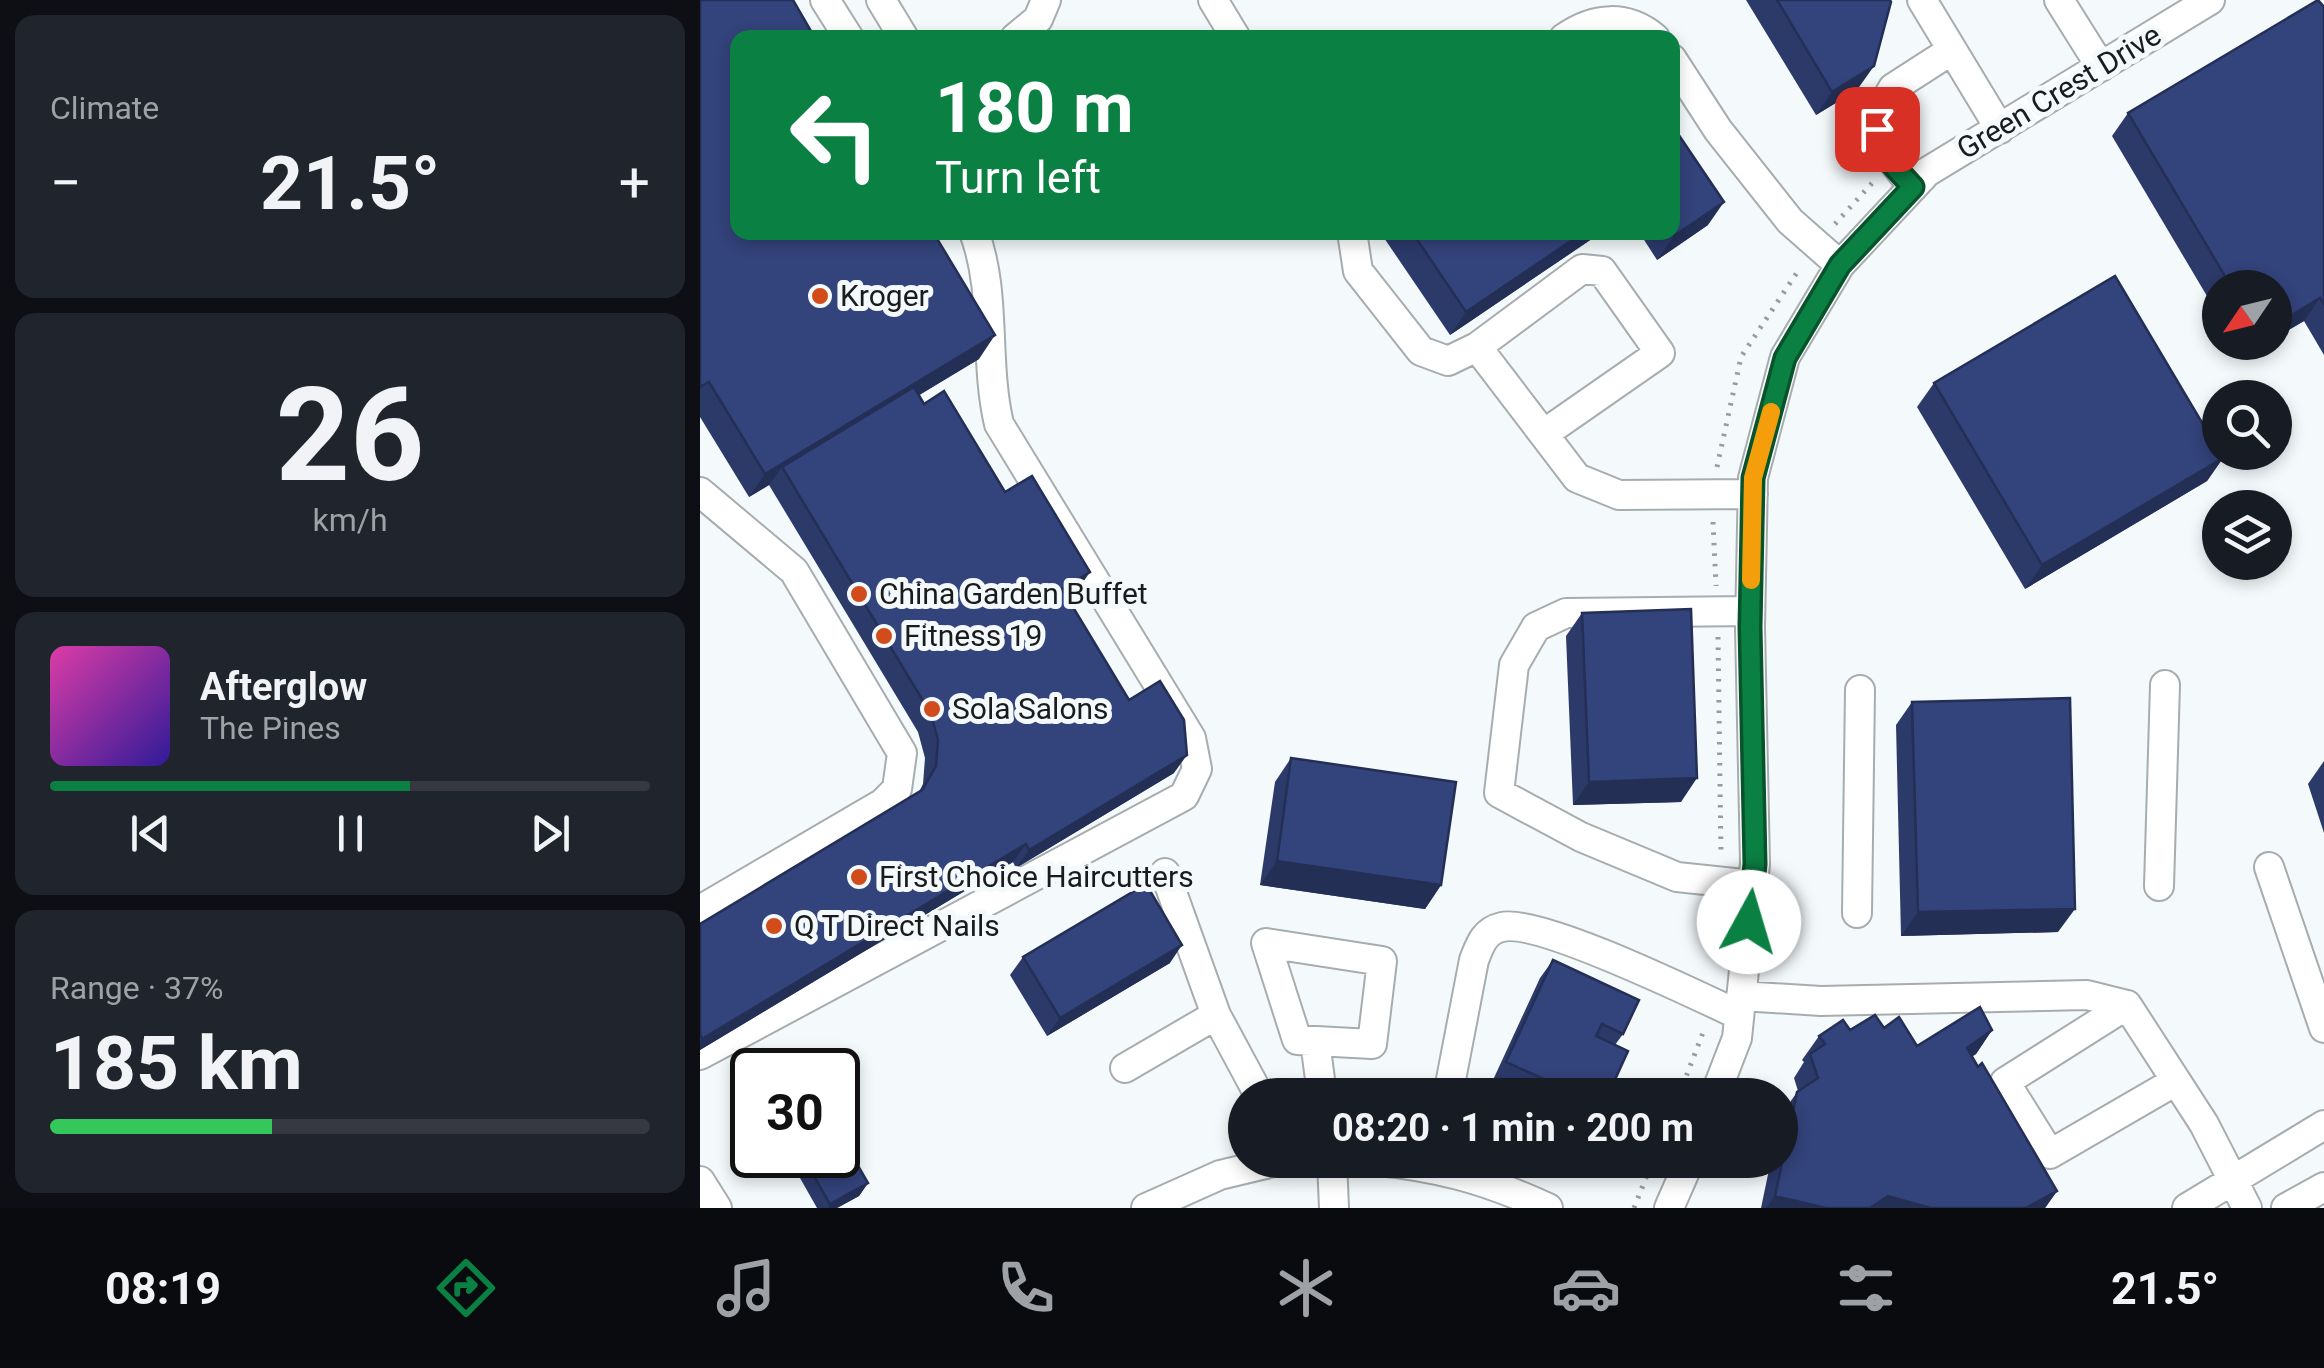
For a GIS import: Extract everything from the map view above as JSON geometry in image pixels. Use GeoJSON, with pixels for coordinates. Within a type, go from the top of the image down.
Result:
{"type":"FeatureCollection","features":[{"type":"Feature","properties":{"kind":"street"},"geometry":{"type":"LineString","coordinates":[[825,0],[844,30]]}},
{"type":"Feature","properties":{"kind":"street"},"geometry":{"type":"LineString","coordinates":[[881,0],[899,30]]}},
{"type":"Feature","properties":{"kind":"street"},"geometry":{"type":"LineString","coordinates":[[1025,30],[1038,19],[1046,0]]}},
{"type":"Feature","properties":{"kind":"street"},"geometry":{"type":"LineString","coordinates":[[1213,0],[1231,30]]}},
{"type":"Feature","properties":{"kind":"street"},"geometry":{"type":"LineString","coordinates":[[1922,0],[2000,129]]}},
{"type":"Feature","properties":{"kind":"street"},"geometry":{"type":"LineString","coordinates":[[2058,0],[2101,68]]}},
{"type":"Feature","properties":{"kind":"street","name":"Green Crest Drive"},"geometry":{"type":"LineString","coordinates":[[1722,1078],[1737,1038],[1732,1005],[1753,885],[1752,494],[1785,358],[1840,265],[1928,172],[2210,0]]}},
{"type":"Feature","properties":{"kind":"street"},"geometry":{"type":"LineString","coordinates":[[1575,30],[1586,22],[1624,20],[1642,30]]}},
{"type":"Feature","properties":{"kind":"street"},"geometry":{"type":"LineString","coordinates":[[1913,187],[1891,163],[1877,129],[1882,101],[1913,72],[1952,50]]}},
{"type":"Feature","properties":{"kind":"street"},"geometry":{"type":"LineString","coordinates":[[1680,72],[1718,130],[1790,222],[1840,265]]}},
{"type":"Feature","properties":{"kind":"street"},"geometry":{"type":"LineString","coordinates":[[700,1054],[1184,796],[1197,769],[1191,738],[999,424],[991,390],[986,265],[977,240]]}},
{"type":"Feature","properties":{"kind":"street"},"geometry":{"type":"LineString","coordinates":[[1353,240],[1358,271],[1420,351],[1448,360],[1477,347],[1582,269],[1602,271],[1660,353],[1545,433]]}},
{"type":"Feature","properties":{"kind":"street"},"geometry":{"type":"LineString","coordinates":[[1477,347],[1577,478],[1619,495],[1752,494]]}},
{"type":"Feature","properties":{"kind":"street"},"geometry":{"type":"LineString","coordinates":[[700,492],[794,571],[902,753],[897,789],[883,804],[700,910]]}},
{"type":"Feature","properties":{"kind":"street"},"geometry":{"type":"LineString","coordinates":[[1750,612],[1566,613],[1536,627],[1514,665],[1499,793],[1580,837],[1678,877],[1753,885]]}},
{"type":"Feature","properties":{"kind":"street"},"geometry":{"type":"LineString","coordinates":[[2159,886],[2165,686]]}},
{"type":"Feature","properties":{"kind":"street"},"geometry":{"type":"LineString","coordinates":[[1857,913],[1860,690]]}},
{"type":"Feature","properties":{"kind":"street"},"geometry":{"type":"LineString","coordinates":[[2269,866],[2324,1028]]}},
{"type":"Feature","properties":{"kind":"street"},"geometry":{"type":"LineString","coordinates":[[1165,874],[1216,1015],[1250,1078]]}},
{"type":"Feature","properties":{"kind":"street"},"geometry":{"type":"LineString","coordinates":[[1451,1078],[1474,960],[1482,939],[1504,926],[1532,930],[1732,1005],[2087,996],[2128,1005],[2204,1124],[2246,1208]]}},
{"type":"Feature","properties":{"kind":"street"},"geometry":{"type":"LineString","coordinates":[[1266,944],[1382,960],[1372,1044],[1315,1041],[1296,1040],[1266,944]]}},
{"type":"Feature","properties":{"kind":"street"},"geometry":{"type":"LineString","coordinates":[[2128,1005],[2005,1082],[2050,1154],[2176,1081]]}},
{"type":"Feature","properties":{"kind":"street"},"geometry":{"type":"LineString","coordinates":[[1125,1068],[1216,1015]]}},
{"type":"Feature","properties":{"kind":"street"},"geometry":{"type":"LineString","coordinates":[[1315,1041],[1320,1078]]}},
{"type":"Feature","properties":{"kind":"street"},"geometry":{"type":"LineString","coordinates":[[2187,1208],[2324,1126]]}},
{"type":"Feature","properties":{"kind":"street"},"geometry":{"type":"LineString","coordinates":[[1146,1208],[1228,1173]]}},
{"type":"Feature","properties":{"kind":"street"},"geometry":{"type":"LineString","coordinates":[[1333,1178],[1334,1208]]}},
{"type":"Feature","properties":{"kind":"street"},"geometry":{"type":"LineString","coordinates":[[1481,1178],[1548,1208]]}},
{"type":"Feature","properties":{"kind":"street"},"geometry":{"type":"LineString","coordinates":[[1670,1208],[1682,1178]]}},
{"type":"Feature","properties":{"kind":"street"},"geometry":{"type":"LineString","coordinates":[[700,1181],[716,1208]]}},
{"type":"Feature","properties":{"kind":"street"},"geometry":{"type":"LineString","coordinates":[[2286,1208],[2324,1187]]}},
{"type":"Feature","properties":{"kind":"path"},"geometry":{"type":"LineString","coordinates":[[1721,882],[1718,613],[1712,494],[1741,357],[1816,244],[1891,163]]}},
{"type":"Feature","properties":{"kind":"path"},"geometry":{"type":"LineString","coordinates":[[1688,1078],[1732,1005]]}},
{"type":"Feature","properties":{"kind":"path"},"geometry":{"type":"LineString","coordinates":[[1634,1208],[1646,1178]]}},
{"type":"Feature","properties":{"kind":"building","name":"Kroger"},"geometry":{"type":"Polygon","coordinates":[[[700,0],[793,0],[810,30],[730,30],[730,240],[938,240],[995,335],[765,474],[709,382],[700,387],[700,0]]]}},
{"type":"Feature","properties":{"kind":"building"},"geometry":{"type":"Polygon","coordinates":[[[1777,0],[1890,0],[1874,66],[1832,92],[1777,0]]]}},
{"type":"Feature","properties":{"kind":"building"},"geometry":{"type":"Polygon","coordinates":[[[2318,0],[2324,7],[2324,304],[2320,298],[2292,315],[2292,270],[2221,270],[2128,113],[2318,0]]]}},
{"type":"Feature","properties":{"kind":"building"},"geometry":{"type":"Polygon","coordinates":[[[1680,137],[1724,202],[1680,232],[1680,137]]]}},
{"type":"Feature","properties":{"kind":"building"},"geometry":{"type":"Polygon","coordinates":[[[1417,240],[1572,240],[1466,312],[1417,240]]]}},
{"type":"Feature","properties":{"kind":"building"},"geometry":{"type":"Polygon","coordinates":[[[2115,276],[2202,423],[2203,470],[2042,565],[1934,383],[2115,276]]]}},
{"type":"Feature","properties":{"kind":"building"},"geometry":{"type":"Polygon","coordinates":[[[914,387],[924,404],[944,391],[1005,492],[1032,476],[1090,572],[1062,589],[1129,700],[1160,681],[1184,720],[1187,755],[1029,850],[1026,844],[702,1039],[700,924],[922,790],[936,766],[938,740],[931,714],[782,467],[914,387]]]}},
{"type":"Feature","properties":{"kind":"building"},"geometry":{"type":"Polygon","coordinates":[[[1691,609],[1697,778],[1589,782],[1582,613],[1691,609]]]}},
{"type":"Feature","properties":{"kind":"building"},"geometry":{"type":"Polygon","coordinates":[[[2070,698],[2075,909],[1918,912],[1912,702],[2070,698]]]}},
{"type":"Feature","properties":{"kind":"building"},"geometry":{"type":"Polygon","coordinates":[[[1291,758],[1456,782],[1441,885],[1277,861],[1291,758]]]}},
{"type":"Feature","properties":{"kind":"building"},"geometry":{"type":"Polygon","coordinates":[[[1146,884],[1182,945],[1060,1018],[1023,957],[1146,884]]]}},
{"type":"Feature","properties":{"kind":"building"},"geometry":{"type":"Polygon","coordinates":[[[1553,960],[1639,1000],[1623,1034],[1602,1024],[1596,1036],[1628,1051],[1616,1078],[1541,1078],[1506,1062],[1553,960]]]}},
{"type":"Feature","properties":{"kind":"building"},"geometry":{"type":"Polygon","coordinates":[[[1980,1007],[1992,1030],[1967,1048],[1978,1067],[1982,1063],[2057,1191],[2026,1208],[1931,1208],[1888,1196],[1870,1208],[1826,1208],[1775,1196],[1779,1178],[1798,1178],[1798,1091],[1818,1078],[1810,1054],[1825,1044],[1819,1036],[1843,1020],[1850,1030],[1875,1015],[1884,1028],[1899,1017],[1917,1046],[1980,1007]]]}},
{"type":"Feature","properties":{"kind":"building"},"geometry":{"type":"Polygon","coordinates":[[[860,1169],[868,1183],[830,1204],[815,1178],[860,1178],[860,1169]]]}},
{"type":"Feature","properties":{"kind":"slow traffic"},"geometry":{"type":"LineString","coordinates":[[1751,580],[1753,478],[1771,412]]}},
{"type":"Feature","properties":{"kind":"place","name":"Kroger"},"geometry":{"type":"Point","coordinates":[820,296]}},
{"type":"Feature","properties":{"kind":"place","name":"China Garden Buffet"},"geometry":{"type":"Point","coordinates":[859,594]}},
{"type":"Feature","properties":{"kind":"place","name":"Fitness 19"},"geometry":{"type":"Point","coordinates":[884,636]}},
{"type":"Feature","properties":{"kind":"place","name":"Sola Salons"},"geometry":{"type":"Point","coordinates":[932,709]}},
{"type":"Feature","properties":{"kind":"place","name":"First Choice Haircutters"},"geometry":{"type":"Point","coordinates":[859,877]}},
{"type":"Feature","properties":{"kind":"place","name":"Q T Direct Nails"},"geometry":{"type":"Point","coordinates":[774,926]}},
{"type":"Feature","properties":{"kind":"route"},"geometry":{"type":"LineString","coordinates":[[1749,922],[1755,864],[1750,627],[1753,478],[1785,358],[1840,265],[1913,187],[1891,163],[1877,129]]}}]}
